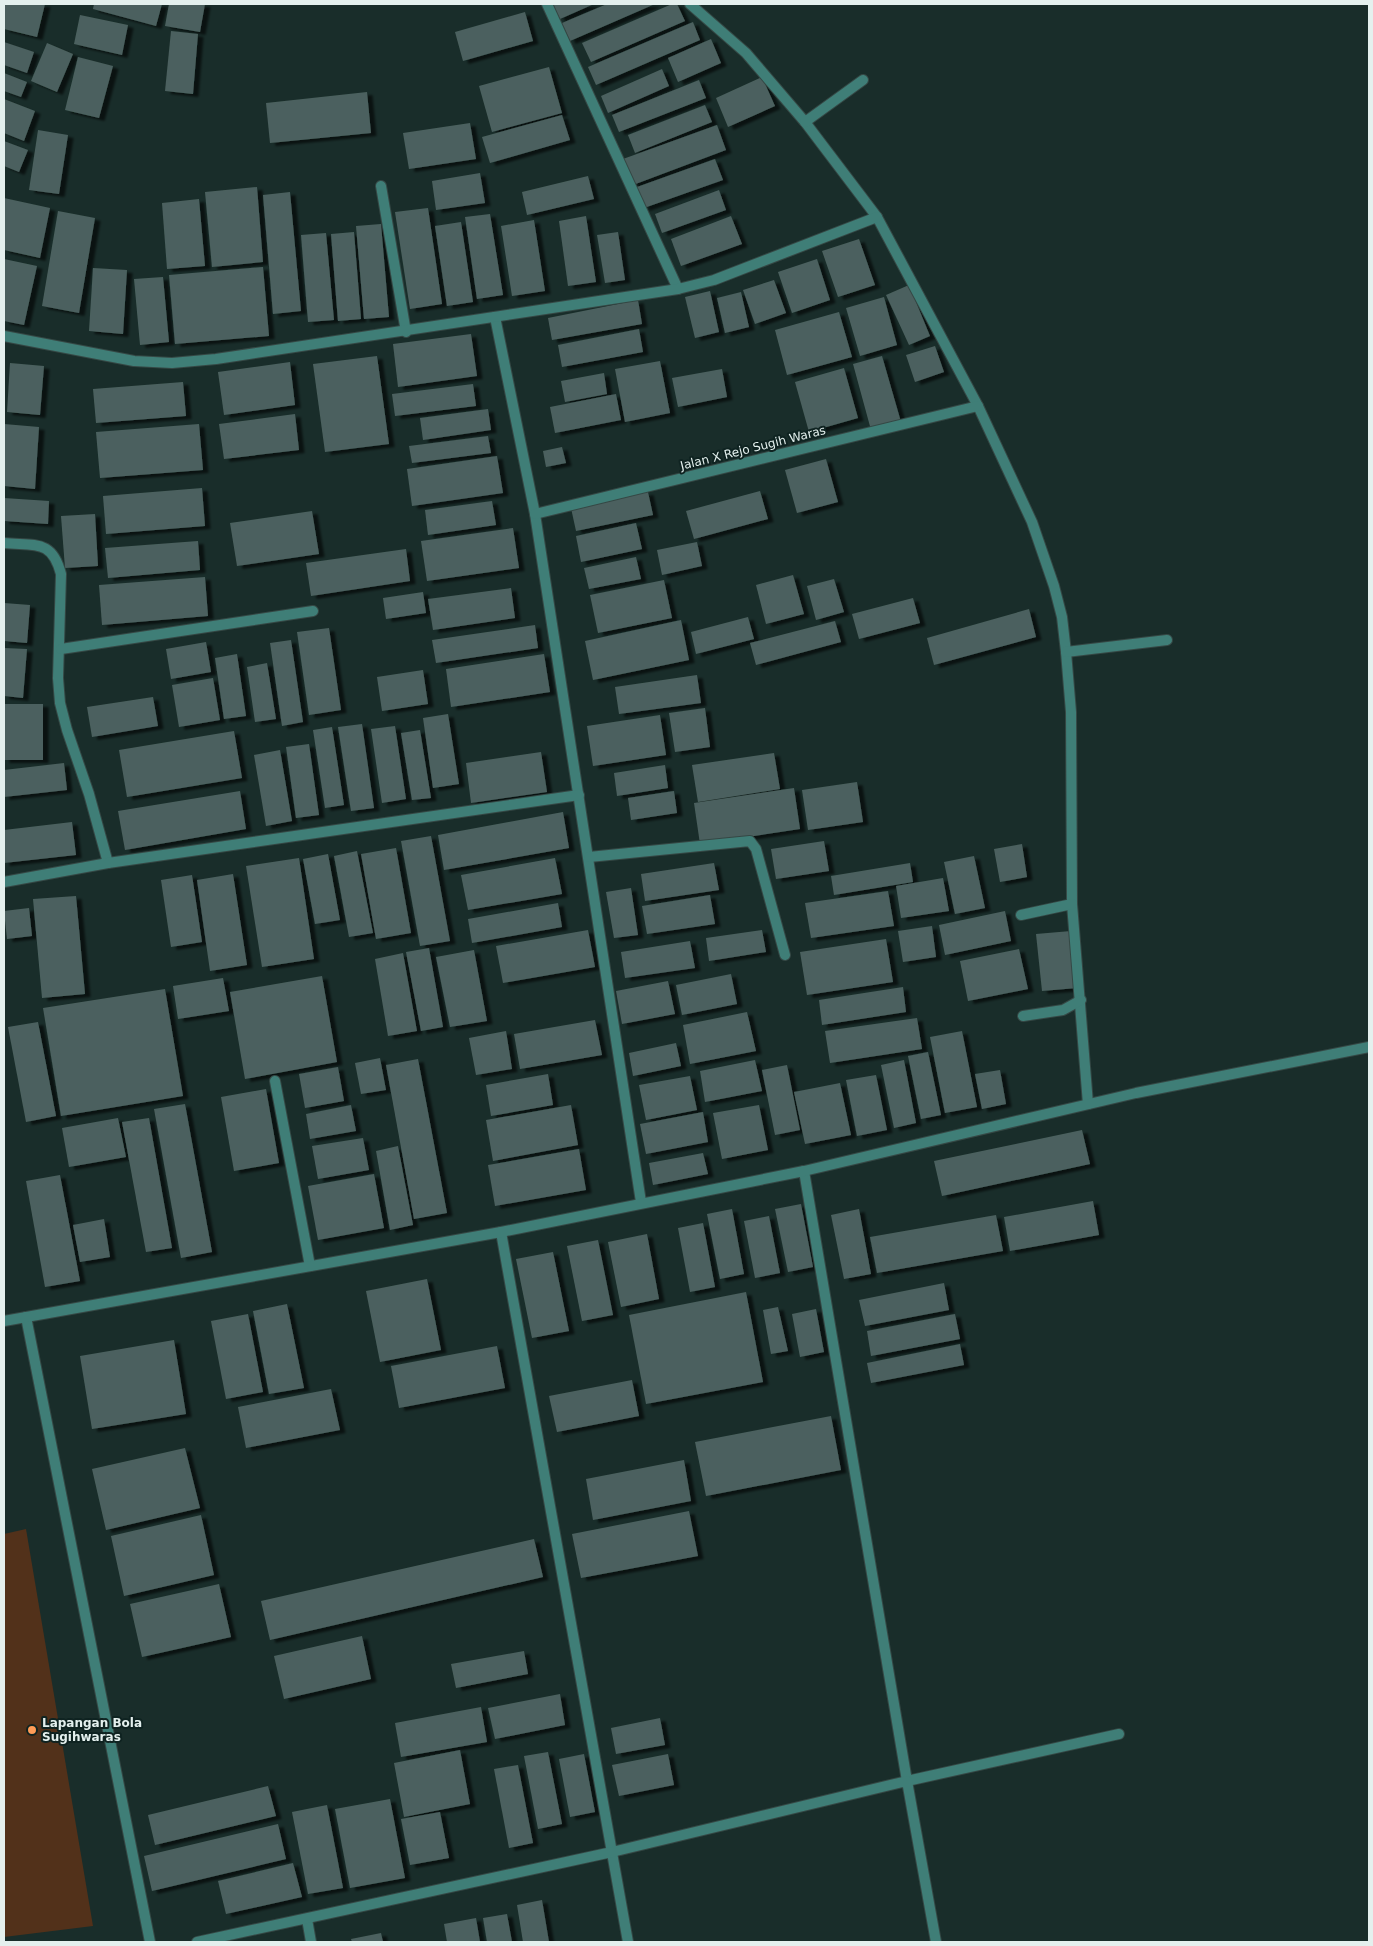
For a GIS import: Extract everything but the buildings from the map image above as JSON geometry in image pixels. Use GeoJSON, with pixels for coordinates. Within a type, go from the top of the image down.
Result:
{"type":"FeatureCollection","features":[{"type":"Feature","properties":{"kind":"street"},"geometry":{"type":"LineString","coordinates":[[547,4],[678,289]]}},
{"type":"Feature","properties":{"kind":"street"},"geometry":{"type":"LineString","coordinates":[[690,4],[746,54],[808,120],[877,217],[978,406],[1032,522],[1054,586],[1062,617],[1066,652],[1071,721],[1072,904],[1092,1103]]}},
{"type":"Feature","properties":{"kind":"street"},"geometry":{"type":"LineString","coordinates":[[808,120],[863,80]]}},
{"type":"Feature","properties":{"kind":"street"},"geometry":{"type":"LineString","coordinates":[[381,186],[406,332]]}},
{"type":"Feature","properties":{"kind":"street"},"geometry":{"type":"LineString","coordinates":[[4,336],[134,361],[172,363],[216,359],[406,332],[678,289],[714,280],[877,217]]}},
{"type":"Feature","properties":{"kind":"street"},"geometry":{"type":"LineString","coordinates":[[495,317],[535,514],[580,795],[641,1202]]}},
{"type":"Feature","properties":{"kind":"street","name":"Jalan X Rejo Sugih Waras"},"geometry":{"type":"LineString","coordinates":[[535,514],[978,406]]}},
{"type":"Feature","properties":{"kind":"street"},"geometry":{"type":"LineString","coordinates":[[4,543],[45,547],[55,557],[61,574],[61,648],[58,678],[60,703],[69,737],[89,794],[108,863]]}},
{"type":"Feature","properties":{"kind":"street"},"geometry":{"type":"LineString","coordinates":[[61,648],[313,611]]}},
{"type":"Feature","properties":{"kind":"street"},"geometry":{"type":"LineString","coordinates":[[1066,652],[1167,640]]}},
{"type":"Feature","properties":{"kind":"street"},"geometry":{"type":"LineString","coordinates":[[4,882],[108,863],[580,795]]}},
{"type":"Feature","properties":{"kind":"street"},"geometry":{"type":"LineString","coordinates":[[589,857],[750,840],[756,849],[785,955]]}},
{"type":"Feature","properties":{"kind":"street"},"geometry":{"type":"LineString","coordinates":[[1021,915],[1072,904]]}},
{"type":"Feature","properties":{"kind":"street"},"geometry":{"type":"LineString","coordinates":[[1023,1016],[1063,1010],[1081,1000]]}},
{"type":"Feature","properties":{"kind":"street"},"geometry":{"type":"LineString","coordinates":[[4,1322],[500,1232],[641,1202],[804,1171],[1136,1092],[1369,1047]]}},
{"type":"Feature","properties":{"kind":"street"},"geometry":{"type":"LineString","coordinates":[[275,1081],[310,1266]]}},
{"type":"Feature","properties":{"kind":"street"},"geometry":{"type":"LineString","coordinates":[[804,1171],[936,1942]]}},
{"type":"Feature","properties":{"kind":"street"},"geometry":{"type":"LineString","coordinates":[[500,1232],[628,1942]]}},
{"type":"Feature","properties":{"kind":"street"},"geometry":{"type":"LineString","coordinates":[[26,1317],[150,1942]]}},
{"type":"Feature","properties":{"kind":"street"},"geometry":{"type":"LineString","coordinates":[[197,1942],[612,1852],[907,1780],[1119,1734]]}},
{"type":"Feature","properties":{"kind":"street"},"geometry":{"type":"LineString","coordinates":[[307,1919],[311,1942]]}},
{"type":"Feature","properties":{"kind":"shaded area","name":"Lapangan Bola Sugihwaras"},"geometry":{"type":"Polygon","coordinates":[[[26,1529],[93,1926],[4,1937],[4,1534],[26,1529]]]}},
{"type":"Feature","properties":{"kind":"place","name":"Lapangan Bola Sugihwaras"},"geometry":{"type":"Point","coordinates":[32,1730]}}]}
